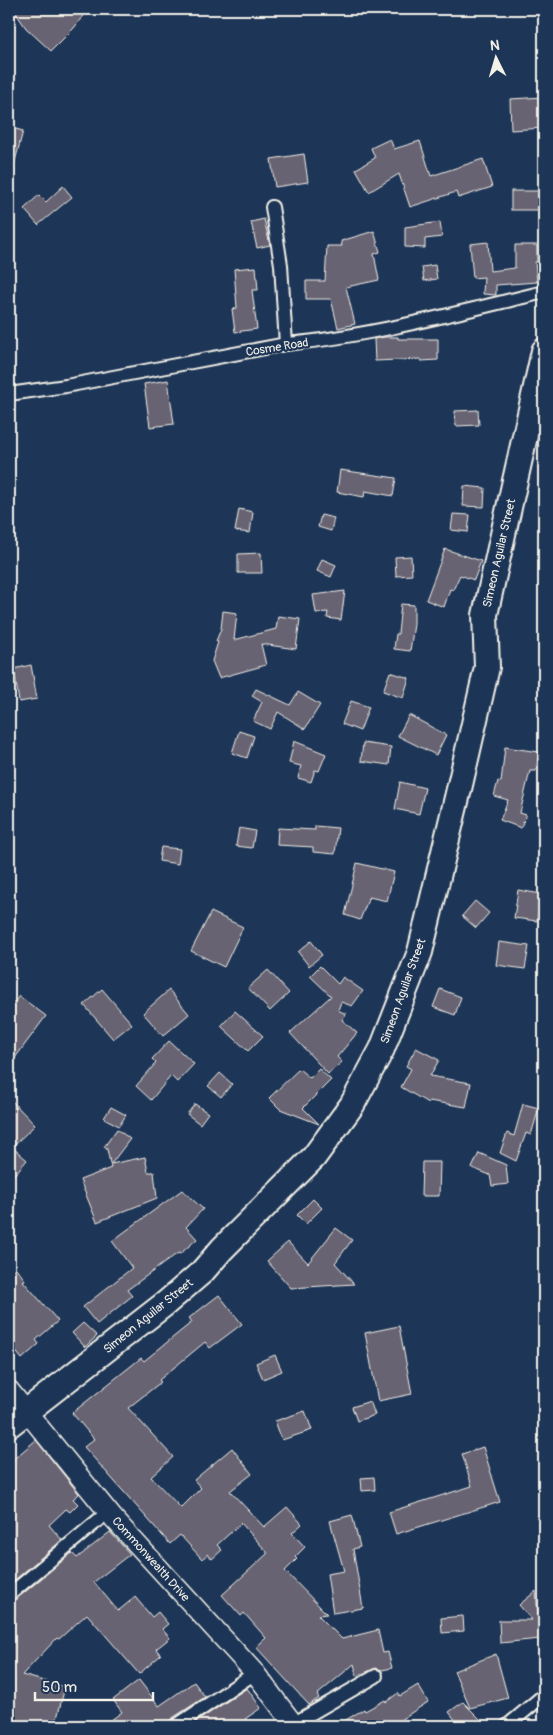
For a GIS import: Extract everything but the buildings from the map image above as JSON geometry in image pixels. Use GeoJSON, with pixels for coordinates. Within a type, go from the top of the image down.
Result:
{"type":"FeatureCollection","features":[{"type":"Feature","properties":{"kind":"highway","name":"Simeon Aguilar Street"},"geometry":{"type":"LineString","coordinates":[[18,1418],[166,1303],[202,1272],[222,1249],[314,1157],[352,1105],[382,1048],[420,952],[458,794],[487,667],[485,615],[540,390],[544,351]]}},
{"type":"Feature","properties":{"kind":"street"},"geometry":{"type":"LineString","coordinates":[[272,208],[281,265],[286,344]]}},
{"type":"Feature","properties":{"kind":"street","name":"Cosme Road"},"geometry":{"type":"LineString","coordinates":[[9,394],[66,386],[286,344],[322,341],[448,315],[544,292]]}},
{"type":"Feature","properties":{"kind":"street","name":"Commonwealth Drive"},"geometry":{"type":"LineString","coordinates":[[9,1390],[18,1418],[108,1512],[255,1673],[294,1725]]}},
{"type":"Feature","properties":{"kind":"street"},"geometry":{"type":"LineString","coordinates":[[9,1595],[108,1512]]}},
{"type":"Feature","properties":{"kind":"street"},"geometry":{"type":"LineString","coordinates":[[176,1726],[255,1673]]}},
{"type":"Feature","properties":{"kind":"street"},"geometry":{"type":"LineString","coordinates":[[294,1725],[376,1676]]}},
{"type":"Feature","properties":{"kind":"street"},"geometry":{"type":"LineString","coordinates":[[507,1726],[544,1695]]}}]}
